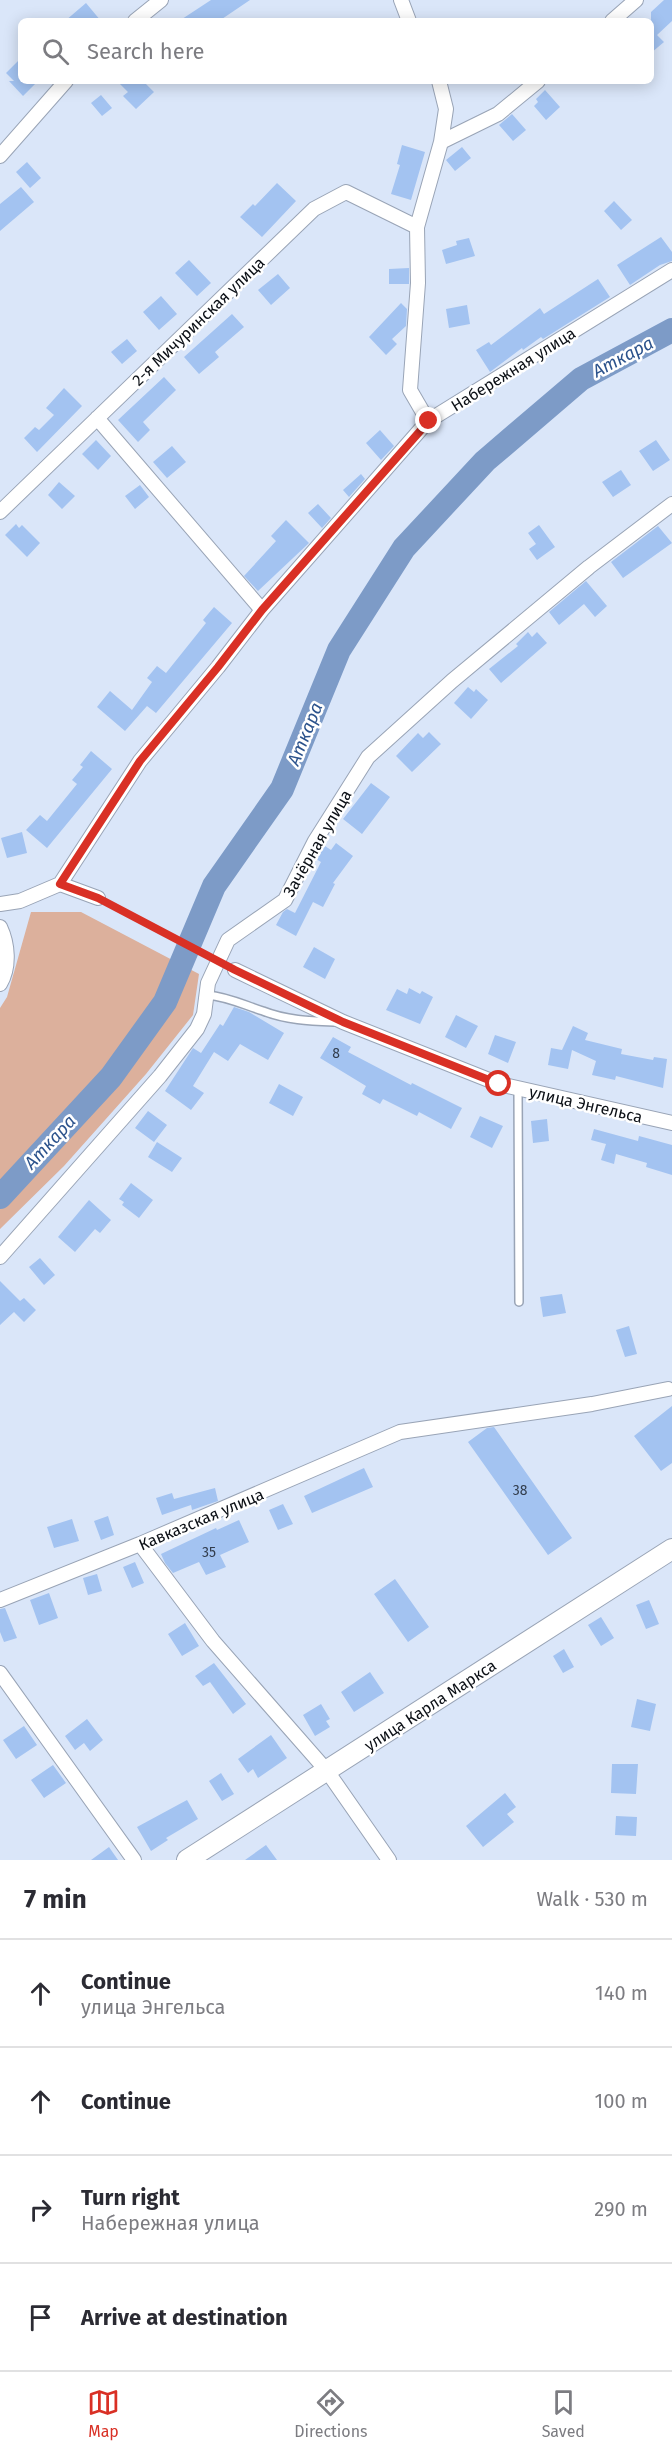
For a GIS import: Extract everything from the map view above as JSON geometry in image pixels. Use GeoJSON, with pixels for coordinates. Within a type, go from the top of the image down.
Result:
{"type":"FeatureCollection","features":[{"type":"Feature","properties":{"kind":"street"},"geometry":{"type":"LineString","coordinates":[[139,18],[161,0]]}},
{"type":"Feature","properties":{"kind":"street"},"geometry":{"type":"LineString","coordinates":[[401,0],[408,18]]}},
{"type":"Feature","properties":{"kind":"street"},"geometry":{"type":"LineString","coordinates":[[615,18],[636,0]]}},
{"type":"Feature","properties":{"kind":"street"},"geometry":{"type":"LineString","coordinates":[[0,156],[63,84]]}},
{"type":"Feature","properties":{"kind":"street"},"geometry":{"type":"LineString","coordinates":[[429,421],[410,390],[418,283],[417,227],[441,142],[446,109],[440,84]]}},
{"type":"Feature","properties":{"kind":"street"},"geometry":{"type":"LineString","coordinates":[[441,142],[498,114],[534,84]]}},
{"type":"Feature","properties":{"kind":"street","name":"2-я Мичуринская улица"},"geometry":{"type":"LineString","coordinates":[[0,512],[314,209],[346,192],[417,227]]}},
{"type":"Feature","properties":{"kind":"street","name":"Набережная улица"},"geometry":{"type":"LineString","coordinates":[[60,884],[140,761],[262,610],[429,421],[672,270]]}},
{"type":"Feature","properties":{"kind":"street"},"geometry":{"type":"LineString","coordinates":[[97,418],[262,610]]}},
{"type":"Feature","properties":{"kind":"street","name":"Зачёрная улица"},"geometry":{"type":"LineString","coordinates":[[0,1257],[160,1076],[197,1029],[204,1014],[208,983],[228,940],[285,900],[315,842],[368,757],[452,681],[570,582],[672,504]]}},
{"type":"Feature","properties":{"kind":"street"},"geometry":{"type":"LineString","coordinates":[[0,904],[20,901],[60,884],[98,898]]}},
{"type":"Feature","properties":{"kind":"street"},"geometry":{"type":"LineString","coordinates":[[0,927],[7,942],[5,976],[0,984]]}},
{"type":"Feature","properties":{"kind":"street","name":"улица Энгельса"},"geometry":{"type":"LineString","coordinates":[[235,970],[343,1022],[499,1084],[672,1123]]}},
{"type":"Feature","properties":{"kind":"street","name":"Кавказская улица"},"geometry":{"type":"LineString","coordinates":[[0,1600],[319,1469],[400,1432],[592,1404],[668,1389]]}},
{"type":"Feature","properties":{"kind":"street"},"geometry":{"type":"LineString","coordinates":[[140,1544],[213,1641],[327,1770],[389,1860]]}},
{"type":"Feature","properties":{"kind":"street","name":"улица Карла Маркса"},"geometry":{"type":"LineString","coordinates":[[187,1860],[672,1548]]}},
{"type":"Feature","properties":{"kind":"street"},"geometry":{"type":"LineString","coordinates":[[0,1673],[134,1860]]}},
{"type":"Feature","properties":{"kind":"lane"},"geometry":{"type":"LineString","coordinates":[[208,995],[226,997],[292,1020],[343,1022]]}},
{"type":"Feature","properties":{"kind":"lane"},"geometry":{"type":"LineString","coordinates":[[518,1089],[519,1302]]}},
{"type":"Feature","properties":{"kind":"path"},"geometry":{"type":"LineString","coordinates":[[98,898],[235,970]]}},
{"type":"Feature","properties":{"kind":"shaded area"},"geometry":{"type":"Polygon","coordinates":[[[31,912],[81,912],[199,974],[193,1015],[146,1074],[64,1166],[0,1229],[0,1008],[7,997],[31,912]]]}},
{"type":"Feature","properties":{"kind":"building"},"geometry":{"type":"Polygon","coordinates":[[[211,0],[250,0],[223,18],[184,18],[211,0]]]}},
{"type":"Feature","properties":{"kind":"building"},"geometry":{"type":"Polygon","coordinates":[[[664,0],[672,0],[672,21],[657,35],[664,42],[654,50],[654,18],[651,18],[651,12],[664,0]]]}},
{"type":"Feature","properties":{"kind":"building"},"geometry":{"type":"Polygon","coordinates":[[[86,3],[98,18],[68,18],[86,3]]]}},
{"type":"Feature","properties":{"kind":"building"},"geometry":{"type":"Polygon","coordinates":[[[18,61],[18,84],[35,84],[23,96],[9,81],[14,81],[6,73],[18,61]]]}},
{"type":"Feature","properties":{"kind":"building"},"geometry":{"type":"Polygon","coordinates":[[[120,84],[146,84],[154,92],[136,109],[123,96],[128,92],[120,84]]]}},
{"type":"Feature","properties":{"kind":"building"},"geometry":{"type":"Polygon","coordinates":[[[545,90],[560,107],[546,120],[534,106],[538,102],[536,99],[545,90]]]}},
{"type":"Feature","properties":{"kind":"building"},"geometry":{"type":"Polygon","coordinates":[[[101,95],[112,108],[102,116],[91,103],[101,95]]]}},
{"type":"Feature","properties":{"kind":"building"},"geometry":{"type":"Polygon","coordinates":[[[512,114],[526,130],[513,141],[499,125],[512,114]]]}},
{"type":"Feature","properties":{"kind":"building"},"geometry":{"type":"Polygon","coordinates":[[[402,145],[425,152],[411,200],[391,194],[400,165],[397,164],[402,145]]]}},
{"type":"Feature","properties":{"kind":"building"},"geometry":{"type":"Polygon","coordinates":[[[462,147],[471,158],[455,171],[446,160],[462,147]]]}},
{"type":"Feature","properties":{"kind":"building"},"geometry":{"type":"Polygon","coordinates":[[[27,162],[41,178],[30,188],[16,172],[27,162]]]}},
{"type":"Feature","properties":{"kind":"building"},"geometry":{"type":"Polygon","coordinates":[[[277,183],[296,201],[262,237],[240,217],[253,204],[255,206],[277,183]]]}},
{"type":"Feature","properties":{"kind":"building"},"geometry":{"type":"Polygon","coordinates":[[[21,187],[34,202],[0,231],[0,204],[21,187]]]}},
{"type":"Feature","properties":{"kind":"building"},"geometry":{"type":"Polygon","coordinates":[[[614,201],[632,220],[621,230],[604,211],[614,201]]]}},
{"type":"Feature","properties":{"kind":"building"},"geometry":{"type":"Polygon","coordinates":[[[661,237],[672,252],[672,261],[660,265],[630,285],[617,265],[661,237]]]}},
{"type":"Feature","properties":{"kind":"building"},"geometry":{"type":"Polygon","coordinates":[[[469,238],[475,256],[446,264],[442,250],[457,245],[456,241],[469,238]]]}},
{"type":"Feature","properties":{"kind":"building"},"geometry":{"type":"Polygon","coordinates":[[[189,260],[211,283],[197,296],[175,273],[189,260]]]}},
{"type":"Feature","properties":{"kind":"building"},"geometry":{"type":"Polygon","coordinates":[[[409,268],[409,284],[389,284],[389,269],[409,268]]]}},
{"type":"Feature","properties":{"kind":"building"},"geometry":{"type":"Polygon","coordinates":[[[278,274],[290,288],[271,305],[258,290],[278,274]]]}},
{"type":"Feature","properties":{"kind":"building"},"geometry":{"type":"Polygon","coordinates":[[[598,279],[610,297],[543,339],[541,337],[523,350],[522,348],[490,372],[476,350],[489,342],[491,345],[540,308],[544,314],[598,279]]]}},
{"type":"Feature","properties":{"kind":"building"},"geometry":{"type":"Polygon","coordinates":[[[161,296],[177,314],[159,330],[143,312],[161,296]]]}},
{"type":"Feature","properties":{"kind":"building"},"geometry":{"type":"Polygon","coordinates":[[[401,303],[407,309],[406,326],[392,339],[397,344],[386,355],[369,337],[401,303]]]}},
{"type":"Feature","properties":{"kind":"building"},"geometry":{"type":"Polygon","coordinates":[[[467,305],[470,324],[449,328],[446,309],[467,305]]]}},
{"type":"Feature","properties":{"kind":"building"},"geometry":{"type":"Polygon","coordinates":[[[232,314],[244,327],[215,352],[219,357],[199,374],[184,357],[232,314]]]}},
{"type":"Feature","properties":{"kind":"building"},"geometry":{"type":"Polygon","coordinates":[[[127,339],[137,351],[122,364],[111,352],[127,339]]]}},
{"type":"Feature","properties":{"kind":"building"},"geometry":{"type":"Polygon","coordinates":[[[164,377],[176,390],[143,422],[150,430],[138,442],[118,420],[164,377]]]}},
{"type":"Feature","properties":{"kind":"building"},"geometry":{"type":"Polygon","coordinates":[[[64,388],[82,406],[37,452],[24,438],[35,427],[39,430],[54,415],[46,408],[64,388]]]}},
{"type":"Feature","properties":{"kind":"building"},"geometry":{"type":"Polygon","coordinates":[[[380,430],[394,446],[381,460],[366,443],[380,430]]]}},
{"type":"Feature","properties":{"kind":"building"},"geometry":{"type":"Polygon","coordinates":[[[96,440],[111,456],[98,470],[82,454],[96,440]]]}},
{"type":"Feature","properties":{"kind":"building"},"geometry":{"type":"Polygon","coordinates":[[[656,440],[670,460],[653,471],[639,451],[656,440]]]}},
{"type":"Feature","properties":{"kind":"building"},"geometry":{"type":"Polygon","coordinates":[[[172,446],[186,462],[167,478],[153,462],[172,446]]]}},
{"type":"Feature","properties":{"kind":"building"},"geometry":{"type":"Polygon","coordinates":[[[621,470],[631,485],[613,497],[602,482],[621,470]]]}},
{"type":"Feature","properties":{"kind":"building"},"geometry":{"type":"Polygon","coordinates":[[[361,474],[365,479],[349,497],[343,490],[361,474]]]}},
{"type":"Feature","properties":{"kind":"building"},"geometry":{"type":"Polygon","coordinates":[[[59,482],[75,496],[62,509],[48,495],[59,482]]]}},
{"type":"Feature","properties":{"kind":"building"},"geometry":{"type":"Polygon","coordinates":[[[140,485],[149,497],[135,509],[125,496],[140,485]]]}},
{"type":"Feature","properties":{"kind":"building"},"geometry":{"type":"Polygon","coordinates":[[[318,504],[331,518],[322,528],[308,513],[318,504]]]}},
{"type":"Feature","properties":{"kind":"building"},"geometry":{"type":"Polygon","coordinates":[[[286,520],[309,543],[258,591],[244,576],[276,541],[271,536],[286,520]]]}},
{"type":"Feature","properties":{"kind":"building"},"geometry":{"type":"Polygon","coordinates":[[[16,524],[19,528],[22,525],[40,543],[27,557],[5,535],[16,524]]]}},
{"type":"Feature","properties":{"kind":"building"},"geometry":{"type":"Polygon","coordinates":[[[539,525],[555,547],[537,560],[529,549],[536,544],[528,533],[539,525]]]}},
{"type":"Feature","properties":{"kind":"building"},"geometry":{"type":"Polygon","coordinates":[[[658,526],[672,543],[623,578],[611,562],[658,526]]]}},
{"type":"Feature","properties":{"kind":"building"},"geometry":{"type":"Polygon","coordinates":[[[586,581],[607,606],[595,617],[584,604],[559,625],[549,612],[586,581]]]}},
{"type":"Feature","properties":{"kind":"building"},"geometry":{"type":"Polygon","coordinates":[[[214,607],[232,623],[156,713],[147,706],[125,731],[97,707],[110,691],[132,710],[152,682],[147,678],[157,666],[166,673],[206,623],[203,620],[214,607]]]}},
{"type":"Feature","properties":{"kind":"building"},"geometry":{"type":"Polygon","coordinates":[[[528,632],[532,637],[537,632],[547,643],[501,683],[489,669],[518,646],[516,644],[528,632]]]}},
{"type":"Feature","properties":{"kind":"building"},"geometry":{"type":"Polygon","coordinates":[[[468,687],[474,692],[476,689],[488,700],[471,719],[454,703],[468,687]]]}},
{"type":"Feature","properties":{"kind":"building"},"geometry":{"type":"Polygon","coordinates":[[[429,732],[441,744],[412,772],[396,756],[418,733],[423,738],[429,732]]]}},
{"type":"Feature","properties":{"kind":"building"},"geometry":{"type":"Polygon","coordinates":[[[91,751],[112,769],[47,848],[26,830],[40,815],[47,821],[77,784],[72,780],[83,767],[80,765],[91,751]]]}},
{"type":"Feature","properties":{"kind":"building"},"geometry":{"type":"Polygon","coordinates":[[[371,783],[390,797],[362,834],[343,819],[371,783]]]}},
{"type":"Feature","properties":{"kind":"building"},"geometry":{"type":"Polygon","coordinates":[[[22,832],[27,853],[7,858],[1,838],[22,832]]]}},
{"type":"Feature","properties":{"kind":"building"},"geometry":{"type":"Polygon","coordinates":[[[336,843],[353,856],[333,883],[335,884],[323,907],[313,902],[296,936],[276,925],[287,909],[295,913],[321,862],[316,859],[317,856],[325,846],[331,850],[336,843]]]}},
{"type":"Feature","properties":{"kind":"building"},"geometry":{"type":"Polygon","coordinates":[[[314,947],[335,959],[325,979],[303,967],[314,947]]]}},
{"type":"Feature","properties":{"kind":"building"},"geometry":{"type":"Polygon","coordinates":[[[409,988],[433,997],[420,1024],[386,1010],[397,989],[407,994],[409,988]]]}},
{"type":"Feature","properties":{"kind":"building"},"geometry":{"type":"Polygon","coordinates":[[[234,1007],[249,1012],[284,1033],[268,1060],[240,1044],[228,1061],[214,1052],[193,1086],[204,1093],[191,1110],[165,1091],[193,1048],[201,1053],[220,1024],[223,1026],[234,1007]]]}},
{"type":"Feature","properties":{"kind":"building"},"geometry":{"type":"Polygon","coordinates":[[[456,1015],[478,1026],[466,1048],[445,1037],[456,1015]]]}},
{"type":"Feature","properties":{"kind":"building"},"geometry":{"type":"Polygon","coordinates":[[[573,1026],[588,1033],[585,1040],[622,1049],[621,1054],[653,1060],[654,1057],[667,1059],[663,1088],[616,1076],[615,1080],[592,1075],[596,1061],[572,1050],[568,1069],[548,1065],[551,1048],[562,1050],[573,1026]]]}},
{"type":"Feature","properties":{"kind":"building"},"geometry":{"type":"Polygon","coordinates":[[[495,1035],[516,1042],[508,1063],[488,1054],[495,1035]]]}},
{"type":"Feature","properties":{"kind":"building"},"geometry":{"type":"Polygon","coordinates":[[[333,1037],[351,1047],[348,1052],[411,1085],[412,1083],[462,1108],[451,1129],[419,1112],[417,1116],[383,1099],[380,1104],[362,1094],[366,1086],[320,1058],[333,1037]]]}},
{"type":"Feature","properties":{"kind":"building"},"geometry":{"type":"Polygon","coordinates":[[[279,1084],[303,1097],[293,1116],[269,1103],[279,1084]]]}},
{"type":"Feature","properties":{"kind":"building"},"geometry":{"type":"Polygon","coordinates":[[[148,1111],[167,1125],[154,1142],[135,1128],[148,1111]]]}},
{"type":"Feature","properties":{"kind":"building"},"geometry":{"type":"Polygon","coordinates":[[[480,1116],[503,1126],[492,1148],[470,1137],[480,1116]]]}},
{"type":"Feature","properties":{"kind":"building"},"geometry":{"type":"Polygon","coordinates":[[[547,1119],[549,1141],[533,1143],[531,1121],[547,1119]]]}},
{"type":"Feature","properties":{"kind":"building"},"geometry":{"type":"Polygon","coordinates":[[[594,1129],[638,1141],[639,1136],[672,1145],[672,1175],[646,1167],[647,1163],[616,1154],[614,1164],[601,1160],[606,1144],[591,1140],[594,1129]]]}},
{"type":"Feature","properties":{"kind":"building"},"geometry":{"type":"Polygon","coordinates":[[[157,1142],[182,1158],[172,1172],[148,1157],[157,1142]]]}},
{"type":"Feature","properties":{"kind":"building"},"geometry":{"type":"Polygon","coordinates":[[[131,1183],[153,1200],[139,1218],[122,1205],[124,1202],[119,1199],[131,1183]]]}},
{"type":"Feature","properties":{"kind":"building"},"geometry":{"type":"Polygon","coordinates":[[[89,1200],[111,1220],[100,1233],[95,1229],[75,1252],[58,1237],[89,1200]]]}},
{"type":"Feature","properties":{"kind":"building"},"geometry":{"type":"Polygon","coordinates":[[[40,1258],[55,1275],[44,1285],[29,1267],[40,1258]]]}},
{"type":"Feature","properties":{"kind":"building"},"geometry":{"type":"Polygon","coordinates":[[[0,1281],[20,1301],[24,1298],[36,1310],[24,1322],[14,1312],[0,1325],[0,1281]]]}},
{"type":"Feature","properties":{"kind":"building"},"geometry":{"type":"Polygon","coordinates":[[[562,1294],[566,1313],[543,1317],[540,1297],[562,1294]]]}},
{"type":"Feature","properties":{"kind":"building"},"geometry":{"type":"Polygon","coordinates":[[[629,1326],[637,1354],[625,1357],[616,1330],[629,1326]]]}},
{"type":"Feature","properties":{"kind":"building"},"geometry":{"type":"Polygon","coordinates":[[[672,1406],[672,1463],[661,1471],[634,1436],[672,1406]]]}},
{"type":"Feature","properties":{"kind":"building"},"geometry":{"type":"Polygon","coordinates":[[[494,1427],[572,1538],[548,1555],[468,1442],[487,1428],[494,1427]]]}},
{"type":"Feature","properties":{"kind":"building"},"geometry":{"type":"Polygon","coordinates":[[[364,1468],[373,1487],[312,1513],[304,1496],[364,1468]]]}},
{"type":"Feature","properties":{"kind":"building"},"geometry":{"type":"Polygon","coordinates":[[[215,1488],[218,1501],[192,1510],[191,1505],[162,1515],[156,1498],[172,1493],[174,1499],[215,1488]]]}},
{"type":"Feature","properties":{"kind":"building"},"geometry":{"type":"Polygon","coordinates":[[[283,1504],[293,1524],[278,1530],[269,1510],[283,1504]]]}},
{"type":"Feature","properties":{"kind":"building"},"geometry":{"type":"Polygon","coordinates":[[[108,1516],[114,1535],[101,1540],[94,1521],[108,1516]]]}},
{"type":"Feature","properties":{"kind":"building"},"geometry":{"type":"Polygon","coordinates":[[[72,1519],[79,1541],[54,1548],[47,1527],[72,1519]]]}},
{"type":"Feature","properties":{"kind":"building"},"geometry":{"type":"Polygon","coordinates":[[[239,1520],[249,1542],[220,1555],[226,1567],[206,1575],[199,1562],[173,1573],[165,1563],[161,1554],[216,1528],[217,1530],[239,1520]]]}},
{"type":"Feature","properties":{"kind":"building"},"geometry":{"type":"Polygon","coordinates":[[[135,1562],[144,1583],[132,1588],[123,1567],[135,1562]]]}},
{"type":"Feature","properties":{"kind":"building"},"geometry":{"type":"Polygon","coordinates":[[[97,1574],[102,1591],[88,1595],[83,1578],[97,1574]]]}},
{"type":"Feature","properties":{"kind":"building"},"geometry":{"type":"Polygon","coordinates":[[[395,1579],[429,1627],[408,1642],[374,1594],[395,1579]]]}},
{"type":"Feature","properties":{"kind":"building"},"geometry":{"type":"Polygon","coordinates":[[[49,1593],[58,1618],[39,1625],[30,1600],[49,1593]]]}},
{"type":"Feature","properties":{"kind":"building"},"geometry":{"type":"Polygon","coordinates":[[[649,1600],[659,1624],[646,1629],[636,1605],[649,1600]]]}},
{"type":"Feature","properties":{"kind":"building"},"geometry":{"type":"Polygon","coordinates":[[[5,1608],[17,1638],[4,1642],[0,1632],[0,1609],[5,1608]]]}},
{"type":"Feature","properties":{"kind":"building"},"geometry":{"type":"Polygon","coordinates":[[[601,1617],[614,1638],[601,1646],[588,1625],[601,1617]]]}},
{"type":"Feature","properties":{"kind":"building"},"geometry":{"type":"Polygon","coordinates":[[[185,1623],[199,1646],[182,1656],[168,1634],[185,1623]]]}},
{"type":"Feature","properties":{"kind":"building"},"geometry":{"type":"Polygon","coordinates":[[[564,1649],[574,1667],[563,1673],[553,1656],[564,1649]]]}},
{"type":"Feature","properties":{"kind":"building"},"geometry":{"type":"Polygon","coordinates":[[[214,1663],[246,1704],[233,1714],[210,1682],[203,1686],[195,1676],[214,1663]]]}},
{"type":"Feature","properties":{"kind":"building"},"geometry":{"type":"Polygon","coordinates":[[[370,1672],[384,1693],[354,1712],[341,1692],[370,1672]]]}},
{"type":"Feature","properties":{"kind":"building"},"geometry":{"type":"Polygon","coordinates":[[[637,1699],[656,1704],[650,1731],[631,1727],[637,1699]]]}},
{"type":"Feature","properties":{"kind":"building"},"geometry":{"type":"Polygon","coordinates":[[[321,1704],[330,1719],[326,1721],[330,1727],[315,1736],[303,1715],[321,1704]]]}},
{"type":"Feature","properties":{"kind":"building"},"geometry":{"type":"Polygon","coordinates":[[[87,1719],[103,1740],[90,1751],[84,1743],[75,1750],[65,1736],[87,1719]]]}},
{"type":"Feature","properties":{"kind":"building"},"geometry":{"type":"Polygon","coordinates":[[[24,1726],[37,1745],[16,1759],[3,1740],[24,1726]]]}},
{"type":"Feature","properties":{"kind":"building"},"geometry":{"type":"Polygon","coordinates":[[[271,1735],[287,1758],[258,1778],[253,1769],[248,1773],[238,1759],[271,1735]]]}},
{"type":"Feature","properties":{"kind":"building"},"geometry":{"type":"Polygon","coordinates":[[[612,1764],[638,1764],[636,1794],[611,1793],[612,1764]]]}},
{"type":"Feature","properties":{"kind":"building"},"geometry":{"type":"Polygon","coordinates":[[[53,1765],[66,1783],[44,1798],[31,1780],[53,1765]]]}},
{"type":"Feature","properties":{"kind":"building"},"geometry":{"type":"Polygon","coordinates":[[[221,1773],[234,1794],[222,1801],[209,1781],[221,1773]]]}},
{"type":"Feature","properties":{"kind":"building"},"geometry":{"type":"Polygon","coordinates":[[[505,1793],[516,1807],[507,1814],[514,1822],[483,1847],[466,1826],[505,1793]]]}},
{"type":"Feature","properties":{"kind":"building"},"geometry":{"type":"Polygon","coordinates":[[[187,1800],[198,1819],[166,1838],[168,1840],[151,1851],[137,1827],[187,1800]]]}},
{"type":"Feature","properties":{"kind":"building"},"geometry":{"type":"Polygon","coordinates":[[[616,1816],[637,1817],[636,1836],[615,1835],[616,1816]]]}},
{"type":"Feature","properties":{"kind":"building"},"geometry":{"type":"Polygon","coordinates":[[[266,1845],[277,1860],[245,1860],[266,1845]]]}},
{"type":"Feature","properties":{"kind":"building"},"geometry":{"type":"Polygon","coordinates":[[[109,1847],[118,1860],[91,1860],[109,1847]]]}},
{"type":"Feature","properties":{"kind":"waterway","name":"Аткара"},"geometry":{"type":"LineString","coordinates":[[0,1197],[111,1077],[165,1002],[214,886],[282,789],[339,650],[404,548],[485,461],[581,379],[672,330]]}},
{"type":"Feature","properties":{"kind":"route"},"geometry":{"type":"LineString","coordinates":[[429,421],[262,610],[140,761],[60,884],[98,898],[235,970],[343,1022],[499,1084]]}}]}
